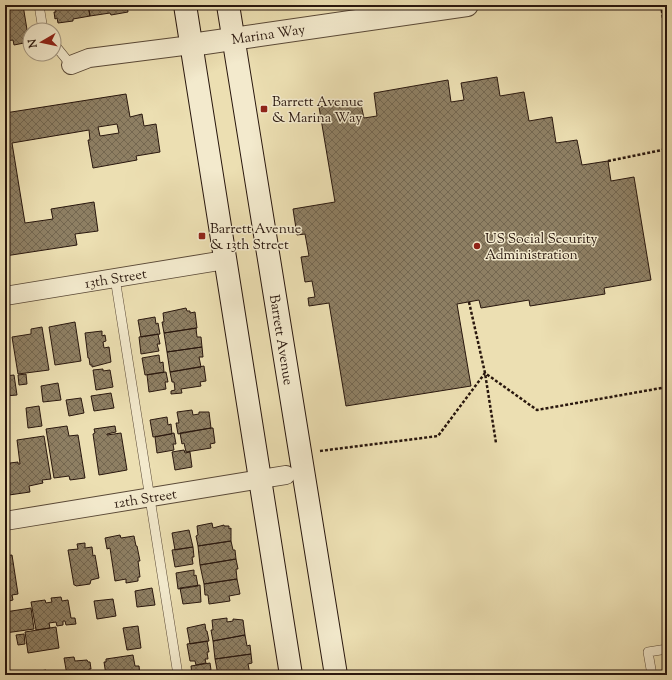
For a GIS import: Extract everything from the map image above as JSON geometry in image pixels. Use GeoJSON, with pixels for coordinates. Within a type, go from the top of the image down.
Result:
{"type":"FeatureCollection","features":[{"type":"Feature","properties":{"kind":"main road"},"geometry":{"type":"LineString","coordinates":[[185,5],[291,675]]}},
{"type":"Feature","properties":{"kind":"main road","name":"Barrett Avenue"},"geometry":{"type":"LineString","coordinates":[[228,5],[336,675]]}},
{"type":"Feature","properties":{"kind":"main road","name":"Marina Way"},"geometry":{"type":"LineString","coordinates":[[191,45],[462,5]]}},
{"type":"Feature","properties":{"kind":"street","name":"Marina Way"},"geometry":{"type":"LineString","coordinates":[[71,65],[89,58],[191,45]]}},
{"type":"Feature","properties":{"kind":"street","name":"13th Street"},"geometry":{"type":"LineString","coordinates":[[5,296],[225,260]]}},
{"type":"Feature","properties":{"kind":"street","name":"12th Street"},"geometry":{"type":"LineString","coordinates":[[5,521],[286,475]]}},
{"type":"Feature","properties":{"kind":"lane"},"geometry":{"type":"LineString","coordinates":[[39,5],[42,22]]}},
{"type":"Feature","properties":{"kind":"lane"},"geometry":{"type":"LineString","coordinates":[[62,54],[71,65]]}},
{"type":"Feature","properties":{"kind":"lane"},"geometry":{"type":"LineString","coordinates":[[115,278],[178,675]]}},
{"type":"Feature","properties":{"kind":"lane"},"geometry":{"type":"LineString","coordinates":[[652,675],[648,652],[667,649]]}},
{"type":"Feature","properties":{"kind":"path"},"geometry":{"type":"LineString","coordinates":[[661,5],[667,44]]}},
{"type":"Feature","properties":{"kind":"path"},"geometry":{"type":"LineString","coordinates":[[608,161],[667,149]]}},
{"type":"Feature","properties":{"kind":"path"},"geometry":{"type":"LineString","coordinates":[[468,302],[485,373],[496,443]]}},
{"type":"Feature","properties":{"kind":"path"},"geometry":{"type":"LineString","coordinates":[[485,373],[537,410],[667,387]]}},
{"type":"Feature","properties":{"kind":"path"},"geometry":{"type":"LineString","coordinates":[[320,451],[438,436],[485,373]]}},
{"type":"Feature","properties":{"kind":"building"},"geometry":{"type":"Polygon","coordinates":[[[5,5],[23,5],[26,22],[22,22],[22,43],[14,45],[13,40],[5,41],[5,5]]]}},
{"type":"Feature","properties":{"kind":"building"},"geometry":{"type":"Polygon","coordinates":[[[50,5],[88,5],[90,16],[73,19],[73,21],[58,22],[57,18],[55,19],[55,7],[51,8],[50,5]]]}},
{"type":"Feature","properties":{"kind":"building"},"geometry":{"type":"Polygon","coordinates":[[[88,5],[127,5],[128,12],[111,15],[110,13],[90,16],[88,5]]]}},
{"type":"Feature","properties":{"kind":"building","name":"US Social Security Administration"},"geometry":{"type":"Polygon","coordinates":[[[497,77],[500,96],[524,92],[529,121],[552,117],[556,143],[577,140],[582,165],[608,161],[611,181],[634,177],[651,280],[604,288],[605,294],[530,306],[529,300],[481,308],[479,300],[457,304],[471,386],[346,406],[329,303],[309,306],[308,298],[315,297],[312,281],[305,282],[301,257],[309,256],[305,234],[297,235],[293,209],[335,202],[319,107],[360,100],[364,118],[377,116],[374,93],[448,80],[451,102],[464,100],[461,83],[497,77]]]}},
{"type":"Feature","properties":{"kind":"building"},"geometry":{"type":"Polygon","coordinates":[[[126,94],[130,117],[142,114],[144,126],[156,124],[160,152],[136,156],[137,160],[93,168],[88,140],[90,140],[89,130],[12,143],[25,223],[53,219],[51,209],[94,202],[98,231],[75,234],[77,245],[5,256],[5,113],[126,94]],[[117,124],[98,127],[100,136],[119,133],[117,124]]]}},
{"type":"Feature","properties":{"kind":"building"},"geometry":{"type":"Polygon","coordinates":[[[186,308],[187,311],[190,311],[190,313],[195,312],[197,328],[164,333],[162,322],[164,322],[163,313],[186,308]]]}},
{"type":"Feature","properties":{"kind":"building"},"geometry":{"type":"Polygon","coordinates":[[[155,317],[160,334],[141,337],[138,320],[155,317]]]}},
{"type":"Feature","properties":{"kind":"building"},"geometry":{"type":"Polygon","coordinates":[[[75,322],[81,361],[55,365],[49,327],[75,322]]]}},
{"type":"Feature","properties":{"kind":"building"},"geometry":{"type":"Polygon","coordinates":[[[42,327],[49,370],[18,374],[12,337],[31,334],[31,329],[42,327]]]}},
{"type":"Feature","properties":{"kind":"building"},"geometry":{"type":"Polygon","coordinates":[[[196,328],[197,337],[201,337],[202,347],[167,352],[164,333],[196,328]]]}},
{"type":"Feature","properties":{"kind":"building"},"geometry":{"type":"Polygon","coordinates":[[[102,331],[102,336],[105,335],[106,341],[103,342],[104,348],[109,347],[111,362],[92,367],[88,358],[85,333],[102,331]]]}},
{"type":"Feature","properties":{"kind":"building"},"geometry":{"type":"Polygon","coordinates":[[[158,334],[160,344],[157,344],[159,351],[141,354],[139,337],[158,334]]]}},
{"type":"Feature","properties":{"kind":"building"},"geometry":{"type":"Polygon","coordinates":[[[202,347],[203,357],[199,357],[201,367],[170,372],[167,352],[202,347]]]}},
{"type":"Feature","properties":{"kind":"building"},"geometry":{"type":"Polygon","coordinates":[[[159,355],[160,363],[163,362],[164,372],[145,375],[142,358],[159,355]]]}},
{"type":"Feature","properties":{"kind":"building"},"geometry":{"type":"Polygon","coordinates":[[[204,366],[206,381],[200,382],[201,386],[181,389],[182,393],[171,394],[171,391],[175,390],[170,372],[204,366]]]}},
{"type":"Feature","properties":{"kind":"building"},"geometry":{"type":"Polygon","coordinates":[[[103,369],[103,371],[110,370],[113,387],[96,390],[93,370],[103,369]]]}},
{"type":"Feature","properties":{"kind":"building"},"geometry":{"type":"Polygon","coordinates":[[[166,372],[168,382],[165,382],[166,389],[149,392],[147,375],[166,372]]]}},
{"type":"Feature","properties":{"kind":"building"},"geometry":{"type":"Polygon","coordinates":[[[26,374],[27,384],[19,385],[18,375],[26,374]]]}},
{"type":"Feature","properties":{"kind":"building"},"geometry":{"type":"Polygon","coordinates":[[[14,375],[17,395],[5,396],[5,376],[14,375]]]}},
{"type":"Feature","properties":{"kind":"building"},"geometry":{"type":"Polygon","coordinates":[[[58,383],[61,400],[43,402],[41,386],[58,383]]]}},
{"type":"Feature","properties":{"kind":"building"},"geometry":{"type":"Polygon","coordinates":[[[111,393],[114,408],[94,411],[91,396],[111,393]]]}},
{"type":"Feature","properties":{"kind":"building"},"geometry":{"type":"Polygon","coordinates":[[[81,398],[84,413],[69,416],[66,400],[81,398]]]}},
{"type":"Feature","properties":{"kind":"building"},"geometry":{"type":"Polygon","coordinates":[[[39,406],[42,426],[28,428],[26,408],[39,406]]]}},
{"type":"Feature","properties":{"kind":"building"},"geometry":{"type":"Polygon","coordinates":[[[192,410],[193,415],[199,414],[199,412],[209,412],[211,428],[178,434],[176,423],[179,423],[177,412],[192,410]]]}},
{"type":"Feature","properties":{"kind":"building"},"geometry":{"type":"Polygon","coordinates":[[[167,417],[168,425],[171,424],[172,434],[153,437],[150,420],[167,417]]]}},
{"type":"Feature","properties":{"kind":"building"},"geometry":{"type":"Polygon","coordinates":[[[67,426],[69,436],[78,435],[85,478],[70,480],[69,476],[54,478],[46,429],[67,426]]]}},
{"type":"Feature","properties":{"kind":"building"},"geometry":{"type":"Polygon","coordinates":[[[115,426],[116,432],[107,435],[121,433],[127,470],[99,475],[93,434],[95,433],[94,429],[115,426]]]}},
{"type":"Feature","properties":{"kind":"building"},"geometry":{"type":"Polygon","coordinates":[[[213,428],[215,443],[210,444],[211,448],[186,452],[184,443],[182,444],[180,433],[213,428]]]}},
{"type":"Feature","properties":{"kind":"building"},"geometry":{"type":"Polygon","coordinates":[[[174,433],[176,444],[173,444],[174,450],[157,453],[155,437],[174,433]]]}},
{"type":"Feature","properties":{"kind":"building"},"geometry":{"type":"Polygon","coordinates":[[[44,436],[51,479],[42,480],[43,483],[29,486],[30,492],[9,495],[5,466],[10,465],[10,463],[18,462],[18,464],[20,464],[17,440],[44,436]]]}},
{"type":"Feature","properties":{"kind":"building"},"geometry":{"type":"Polygon","coordinates":[[[184,450],[185,453],[190,452],[192,467],[175,470],[172,452],[184,450]]]}},
{"type":"Feature","properties":{"kind":"building"},"geometry":{"type":"Polygon","coordinates":[[[212,523],[213,528],[224,525],[229,526],[229,529],[231,528],[231,541],[198,546],[196,536],[198,535],[197,526],[212,523]]]}},
{"type":"Feature","properties":{"kind":"building"},"geometry":{"type":"Polygon","coordinates":[[[189,530],[193,547],[175,550],[172,533],[189,530]]]}},
{"type":"Feature","properties":{"kind":"building"},"geometry":{"type":"Polygon","coordinates":[[[120,535],[121,538],[134,536],[140,561],[138,561],[140,577],[138,577],[138,581],[126,583],[126,579],[115,581],[110,548],[107,549],[105,538],[120,535]]]}},
{"type":"Feature","properties":{"kind":"building"},"geometry":{"type":"Polygon","coordinates":[[[231,541],[233,550],[235,550],[236,559],[200,565],[198,546],[231,541]]]}},
{"type":"Feature","properties":{"kind":"building"},"geometry":{"type":"Polygon","coordinates":[[[85,543],[85,548],[92,547],[99,578],[91,580],[90,584],[76,586],[74,585],[68,550],[78,549],[77,544],[85,543]]]}},
{"type":"Feature","properties":{"kind":"building"},"geometry":{"type":"Polygon","coordinates":[[[193,547],[193,564],[175,567],[172,550],[193,547]]]}},
{"type":"Feature","properties":{"kind":"building"},"geometry":{"type":"Polygon","coordinates":[[[12,555],[18,594],[12,595],[13,600],[5,602],[5,556],[12,555]]]}},
{"type":"Feature","properties":{"kind":"building"},"geometry":{"type":"Polygon","coordinates":[[[236,559],[238,569],[236,569],[237,579],[204,584],[200,565],[236,559]]]}},
{"type":"Feature","properties":{"kind":"building"},"geometry":{"type":"Polygon","coordinates":[[[194,570],[194,576],[196,575],[198,586],[178,589],[176,573],[194,570]]]}},
{"type":"Feature","properties":{"kind":"building"},"geometry":{"type":"Polygon","coordinates":[[[237,579],[240,594],[229,596],[230,601],[209,604],[208,595],[205,595],[204,584],[237,579]]]}},
{"type":"Feature","properties":{"kind":"building"},"geometry":{"type":"Polygon","coordinates":[[[200,585],[201,602],[183,604],[180,588],[200,585]]]}},
{"type":"Feature","properties":{"kind":"building"},"geometry":{"type":"Polygon","coordinates":[[[152,588],[155,605],[137,607],[135,591],[152,588]]]}},
{"type":"Feature","properties":{"kind":"building"},"geometry":{"type":"Polygon","coordinates":[[[61,597],[62,601],[68,600],[71,618],[75,618],[76,624],[66,625],[65,621],[63,621],[63,625],[57,626],[56,622],[49,623],[50,628],[36,630],[31,602],[45,600],[46,603],[52,602],[51,598],[61,597]]]}},
{"type":"Feature","properties":{"kind":"building"},"geometry":{"type":"Polygon","coordinates":[[[113,599],[116,616],[97,619],[94,601],[113,599]]]}},
{"type":"Feature","properties":{"kind":"building"},"geometry":{"type":"Polygon","coordinates":[[[31,608],[34,629],[5,633],[5,612],[31,608]]]}},
{"type":"Feature","properties":{"kind":"building"},"geometry":{"type":"Polygon","coordinates":[[[227,618],[227,622],[233,621],[233,619],[243,620],[245,635],[213,641],[211,630],[213,630],[212,620],[227,618]]]}},
{"type":"Feature","properties":{"kind":"building"},"geometry":{"type":"Polygon","coordinates":[[[205,624],[209,641],[190,644],[187,628],[205,624]]]}},
{"type":"Feature","properties":{"kind":"building"},"geometry":{"type":"Polygon","coordinates":[[[138,626],[141,648],[127,650],[123,628],[138,626]]]}},
{"type":"Feature","properties":{"kind":"building"},"geometry":{"type":"Polygon","coordinates":[[[56,627],[59,648],[28,653],[25,632],[56,627]]]}},
{"type":"Feature","properties":{"kind":"building"},"geometry":{"type":"Polygon","coordinates":[[[24,634],[25,644],[18,645],[16,635],[24,634]]]}},
{"type":"Feature","properties":{"kind":"building"},"geometry":{"type":"Polygon","coordinates":[[[245,635],[247,646],[250,645],[251,654],[215,659],[213,641],[245,635]]]}},
{"type":"Feature","properties":{"kind":"building"},"geometry":{"type":"Polygon","coordinates":[[[207,641],[209,652],[207,652],[208,659],[205,659],[206,663],[196,665],[195,661],[190,661],[187,644],[207,641]]]}},
{"type":"Feature","properties":{"kind":"building"},"geometry":{"type":"Polygon","coordinates":[[[251,654],[252,663],[248,664],[250,674],[218,675],[215,659],[251,654]]]}},
{"type":"Feature","properties":{"kind":"building"},"geometry":{"type":"Polygon","coordinates":[[[133,655],[135,666],[139,666],[140,675],[106,675],[104,662],[106,662],[106,659],[133,655]]]}},
{"type":"Feature","properties":{"kind":"building"},"geometry":{"type":"Polygon","coordinates":[[[74,657],[75,661],[87,660],[90,662],[91,669],[89,669],[89,674],[93,673],[93,675],[67,675],[64,658],[74,657]]]}},
{"type":"Feature","properties":{"kind":"building"},"geometry":{"type":"Polygon","coordinates":[[[210,663],[210,675],[192,675],[191,666],[210,663]]]}},
{"type":"Feature","properties":{"kind":"building"},"geometry":{"type":"Polygon","coordinates":[[[46,670],[47,675],[28,675],[28,673],[46,670]]]}},
{"type":"Feature","properties":{"kind":"place","name":"Barrett Avenue & Marina Way"},"geometry":{"type":"Point","coordinates":[264,109]}},
{"type":"Feature","properties":{"kind":"place","name":"Barrett Avenue & 13th Street"},"geometry":{"type":"Point","coordinates":[202,236]}},
{"type":"Feature","properties":{"kind":"place","name":"US Social Security Administration"},"geometry":{"type":"Point","coordinates":[477,246]}}]}
